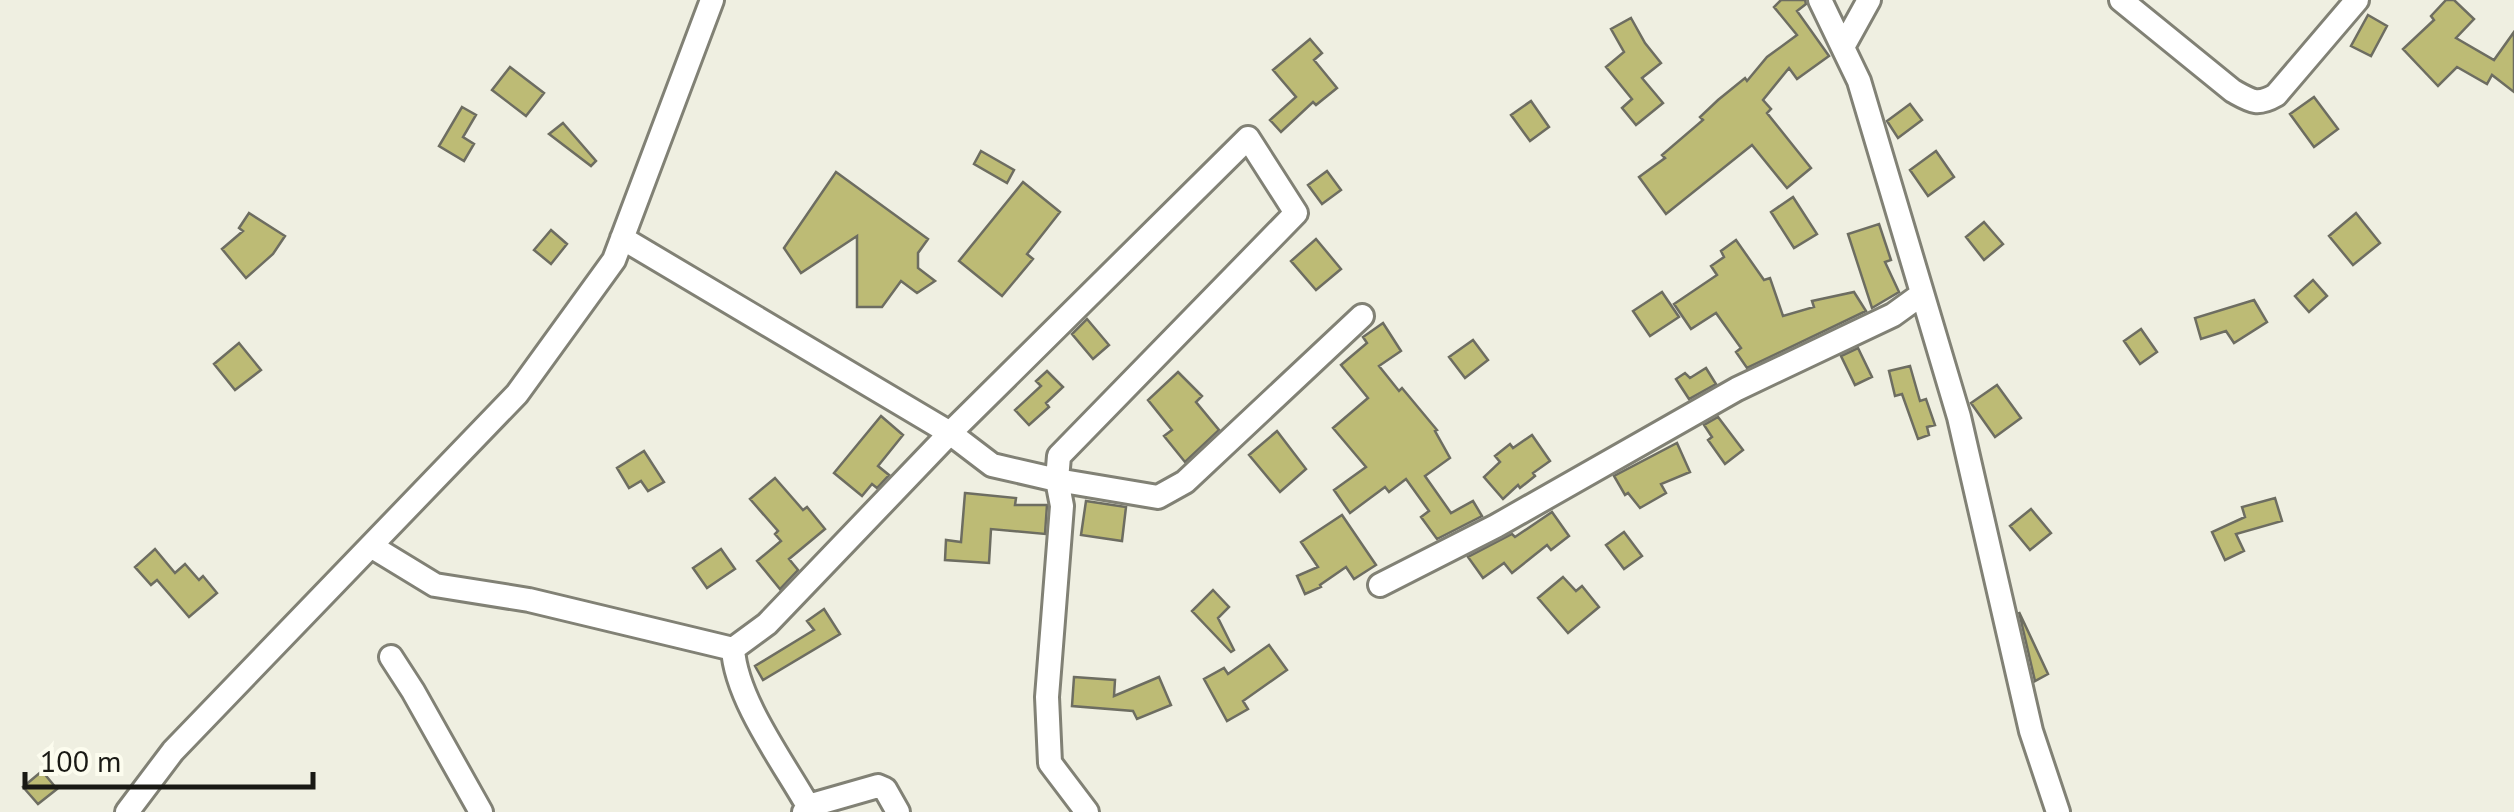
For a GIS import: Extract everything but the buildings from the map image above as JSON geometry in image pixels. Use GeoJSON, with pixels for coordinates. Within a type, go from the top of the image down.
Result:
{"type":"FeatureCollection","features":[{"type":"Feature","properties":{"kind":"street"},"geometry":{"type":"LineString","coordinates":[[127,812],[172,751],[517,394],[614,260],[712,0]]}},
{"type":"Feature","properties":{"kind":"street"},"geometry":{"type":"LineString","coordinates":[[1820,0],[1859,81],[1959,417],[2031,731],[2058,812]]}},
{"type":"Feature","properties":{"kind":"street"},"geometry":{"type":"LineString","coordinates":[[1843,46],[1870,0]]}},
{"type":"Feature","properties":{"kind":"street"},"geometry":{"type":"LineString","coordinates":[[2121,0],[2233,91],[2250,101],[2264,102],[2276,94],[2358,0]]}},
{"type":"Feature","properties":{"kind":"street"},"geometry":{"type":"LineString","coordinates":[[371,546],[435,585],[529,600],[733,648],[767,624],[950,432],[1248,138],[1296,213],[1058,456],[1062,506],[1048,698],[1050,763],[1087,812]]}},
{"type":"Feature","properties":{"kind":"street"},"geometry":{"type":"LineString","coordinates":[[622,238],[950,432],[992,465],[1158,497],[1184,482],[1362,316]]}},
{"type":"Feature","properties":{"kind":"street"},"geometry":{"type":"LineString","coordinates":[[1380,585],[1496,526],[1737,389],[1893,315],[1922,294]]}},
{"type":"Feature","properties":{"kind":"street"},"geometry":{"type":"LineString","coordinates":[[733,648],[734,667],[750,705],[806,809],[878,786],[885,789],[898,812]]}},
{"type":"Feature","properties":{"kind":"street"},"geometry":{"type":"LineString","coordinates":[[392,657],[481,812]]}}]}
